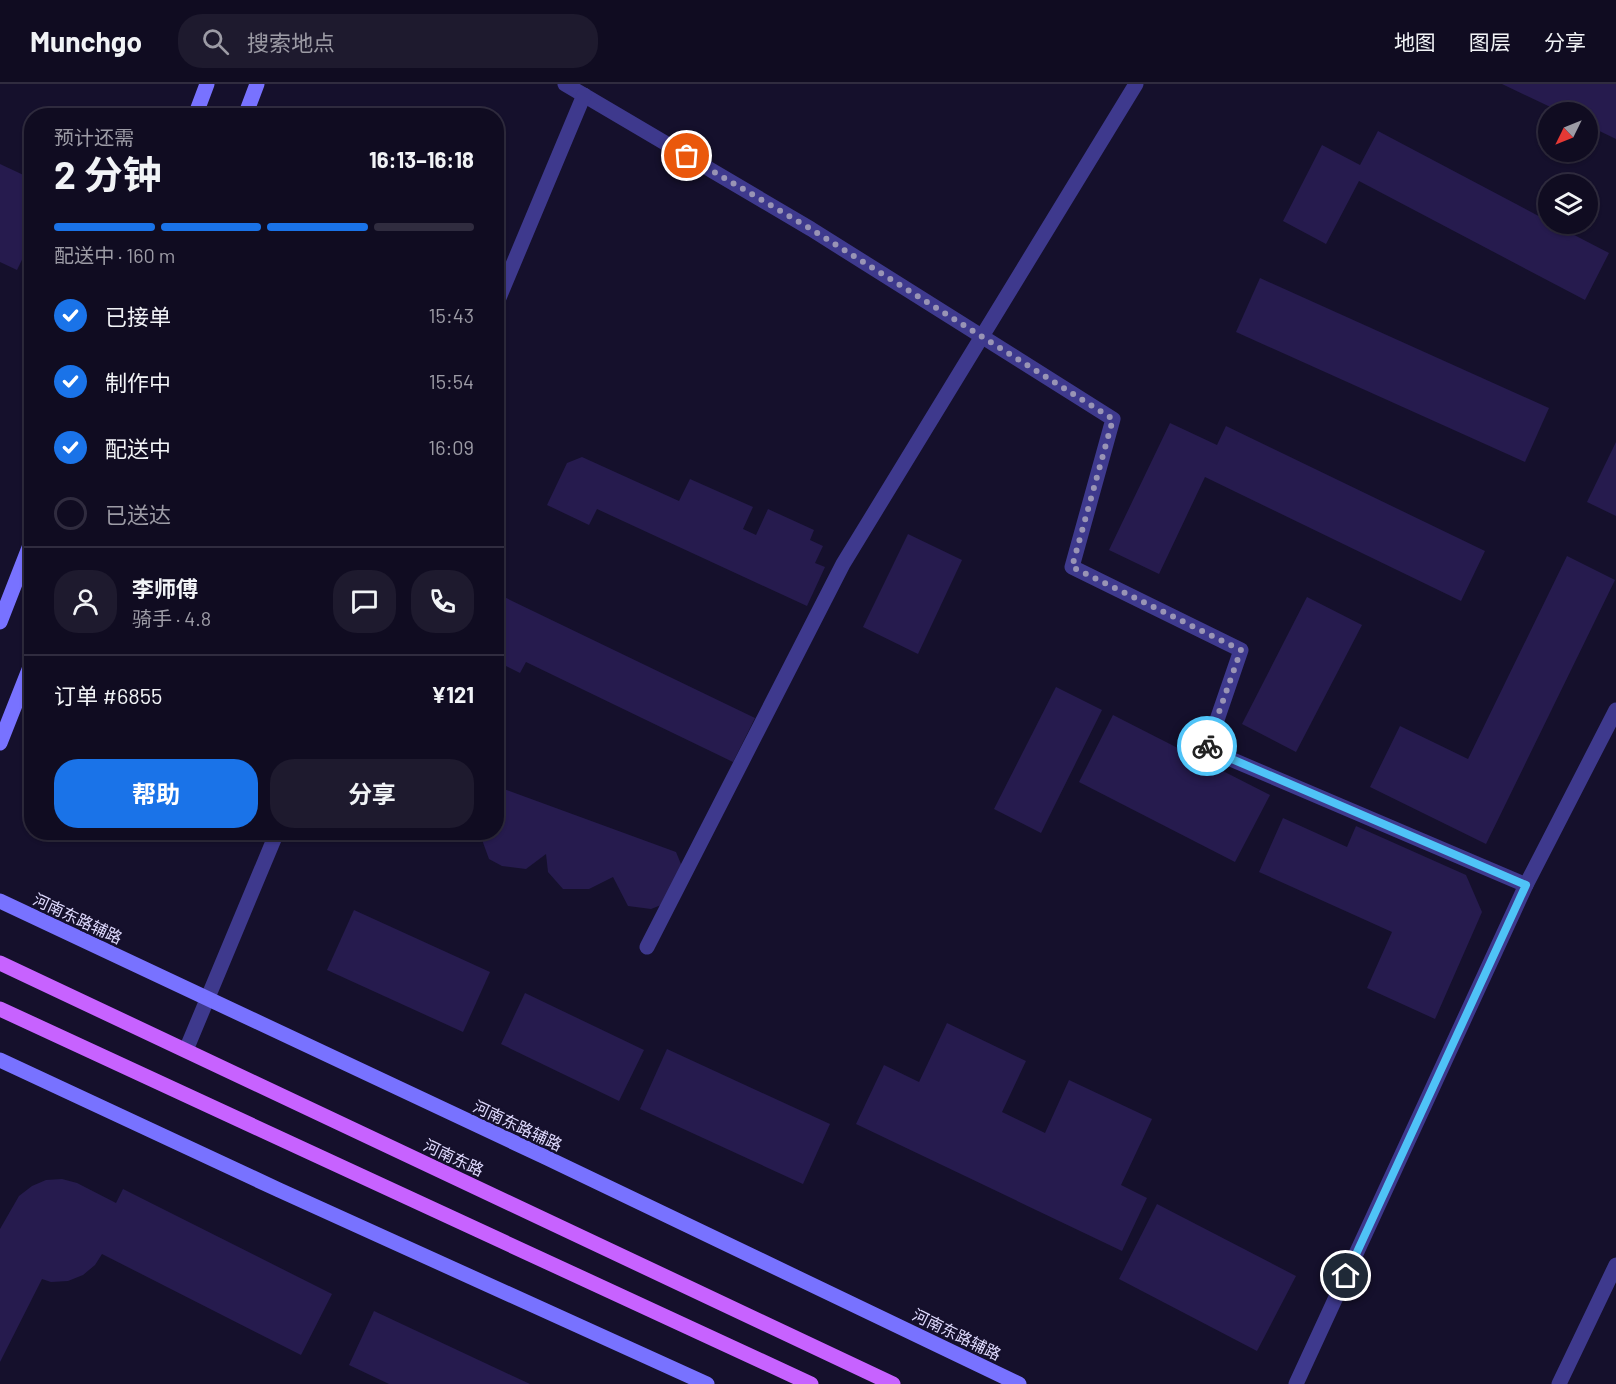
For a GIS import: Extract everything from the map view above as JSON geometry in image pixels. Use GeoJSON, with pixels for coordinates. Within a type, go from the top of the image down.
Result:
{"type":"FeatureCollection","features":[{"type":"Feature","properties":{"kind":"main road","name":"河南东路"},"geometry":{"type":"LineString","coordinates":[[0,963],[892,1384]]}},
{"type":"Feature","properties":{"kind":"main road"},"geometry":{"type":"LineString","coordinates":[[0,1009],[811,1384]]}},
{"type":"Feature","properties":{"kind":"street"},"geometry":{"type":"LineString","coordinates":[[198,108],[207,84]]}},
{"type":"Feature","properties":{"kind":"street"},"geometry":{"type":"LineString","coordinates":[[248,108],[257,84]]}},
{"type":"Feature","properties":{"kind":"street"},"geometry":{"type":"LineString","coordinates":[[565,84],[811,229],[1113,419],[1072,567],[1241,650],[1206,748],[1526,885]]}},
{"type":"Feature","properties":{"kind":"street"},"geometry":{"type":"LineString","coordinates":[[647,947],[843,564],[1136,84]]}},
{"type":"Feature","properties":{"kind":"street"},"geometry":{"type":"LineString","coordinates":[[504,286],[584,95]]}},
{"type":"Feature","properties":{"kind":"street"},"geometry":{"type":"LineString","coordinates":[[0,622],[24,560]]}},
{"type":"Feature","properties":{"kind":"street"},"geometry":{"type":"LineString","coordinates":[[0,743],[24,682]]}},
{"type":"Feature","properties":{"kind":"street"},"geometry":{"type":"LineString","coordinates":[[1296,1384],[1526,885],[1616,710]]}},
{"type":"Feature","properties":{"kind":"street"},"geometry":{"type":"LineString","coordinates":[[186,1050],[274,840]]}},
{"type":"Feature","properties":{"kind":"street","name":"河南东路辅路"},"geometry":{"type":"LineString","coordinates":[[0,901],[566,1167],[1019,1384]]}},
{"type":"Feature","properties":{"kind":"street"},"geometry":{"type":"LineString","coordinates":[[0,1060],[279,1190],[707,1384]]}},
{"type":"Feature","properties":{"kind":"street"},"geometry":{"type":"LineString","coordinates":[[1559,1384],[1616,1265]]}},
{"type":"Feature","properties":{"kind":"building"},"geometry":{"type":"Polygon","coordinates":[[[1502,84],[1616,84],[1616,139],[1598,130],[1598,102],[1540,102],[1502,84]]]}},
{"type":"Feature","properties":{"kind":"building"},"geometry":{"type":"Polygon","coordinates":[[[1378,131],[1538,216],[1538,234],[1572,234],[1609,253],[1585,300],[1359,181],[1326,244],[1283,221],[1322,145],[1360,165],[1378,131]]]}},
{"type":"Feature","properties":{"kind":"building"},"geometry":{"type":"Polygon","coordinates":[[[0,164],[24,175],[24,256],[17,270],[0,262],[0,164]]]}},
{"type":"Feature","properties":{"kind":"building"},"geometry":{"type":"Polygon","coordinates":[[[1260,278],[1549,408],[1525,462],[1236,332],[1260,278]]]}},
{"type":"Feature","properties":{"kind":"building"},"geometry":{"type":"Polygon","coordinates":[[[1170,423],[1217,445],[1226,426],[1485,551],[1461,601],[1205,477],[1159,574],[1109,550],[1170,423]]]}},
{"type":"Feature","properties":{"kind":"building"},"geometry":{"type":"Polygon","coordinates":[[[1616,442],[1616,516],[1587,502],[1616,442]]]}},
{"type":"Feature","properties":{"kind":"building"},"geometry":{"type":"Polygon","coordinates":[[[582,457],[679,501],[690,479],[753,507],[743,529],[756,535],[768,509],[814,530],[810,540],[823,546],[815,563],[825,567],[807,606],[597,509],[589,525],[547,505],[567,463],[582,457]]]}},
{"type":"Feature","properties":{"kind":"building"},"geometry":{"type":"Polygon","coordinates":[[[908,534],[962,560],[918,654],[863,627],[908,534]]]}},
{"type":"Feature","properties":{"kind":"building"},"geometry":{"type":"Polygon","coordinates":[[[1567,556],[1615,580],[1486,844],[1370,787],[1400,726],[1468,759],[1567,556]]]}},
{"type":"Feature","properties":{"kind":"building"},"geometry":{"type":"Polygon","coordinates":[[[504,597],[755,718],[733,762],[526,662],[520,673],[504,665],[504,597]]]}},
{"type":"Feature","properties":{"kind":"building"},"geometry":{"type":"Polygon","coordinates":[[[1307,597],[1362,625],[1296,752],[1242,724],[1307,597]]]}},
{"type":"Feature","properties":{"kind":"building"},"geometry":{"type":"Polygon","coordinates":[[[1056,687],[1102,710],[1041,833],[994,809],[1056,687]]]}},
{"type":"Feature","properties":{"kind":"building"},"geometry":{"type":"Polygon","coordinates":[[[1113,715],[1270,795],[1235,862],[1079,782],[1113,715]]]}},
{"type":"Feature","properties":{"kind":"building"},"geometry":{"type":"Polygon","coordinates":[[[504,789],[676,852],[683,869],[674,900],[651,909],[628,906],[613,877],[589,889],[563,889],[548,872],[546,854],[526,869],[502,866],[489,859],[482,840],[504,840],[504,789]]]}},
{"type":"Feature","properties":{"kind":"building"},"geometry":{"type":"Polygon","coordinates":[[[1283,818],[1347,847],[1356,826],[1466,875],[1482,912],[1435,1019],[1367,988],[1392,932],[1259,872],[1283,818]]]}},
{"type":"Feature","properties":{"kind":"building"},"geometry":{"type":"Polygon","coordinates":[[[354,910],[490,972],[463,1032],[327,970],[354,910]]]}},
{"type":"Feature","properties":{"kind":"building"},"geometry":{"type":"Polygon","coordinates":[[[525,993],[644,1050],[619,1101],[501,1044],[525,993]]]}},
{"type":"Feature","properties":{"kind":"building"},"geometry":{"type":"Polygon","coordinates":[[[947,1023],[1026,1061],[1002,1112],[1045,1133],[1069,1080],[1152,1119],[1121,1185],[1147,1198],[1122,1251],[856,1124],[884,1065],[919,1082],[947,1023]]]}},
{"type":"Feature","properties":{"kind":"building"},"geometry":{"type":"Polygon","coordinates":[[[667,1049],[830,1124],[803,1184],[640,1109],[667,1049]]]}},
{"type":"Feature","properties":{"kind":"building"},"geometry":{"type":"Polygon","coordinates":[[[62,1179],[77,1183],[116,1203],[123,1189],[332,1294],[301,1355],[102,1254],[95,1265],[83,1275],[68,1281],[51,1282],[42,1279],[0,1362],[0,1229],[19,1196],[32,1186],[46,1180],[62,1179]]]}},
{"type":"Feature","properties":{"kind":"building"},"geometry":{"type":"Polygon","coordinates":[[[1157,1204],[1296,1276],[1257,1351],[1119,1279],[1157,1204]]]}},
{"type":"Feature","properties":{"kind":"building"},"geometry":{"type":"Polygon","coordinates":[[[374,1311],[530,1384],[389,1384],[349,1365],[374,1311]]]}},
{"type":"Feature","properties":{"kind":"way so far"},"geometry":{"type":"LineString","coordinates":[[687,156],[811,229],[1113,419],[1072,567],[1241,650],[1207,746]]}},
{"type":"Feature","properties":{"kind":"route"},"geometry":{"type":"LineString","coordinates":[[1207,746],[1206,748],[1526,885],[1346,1276]]}}]}
